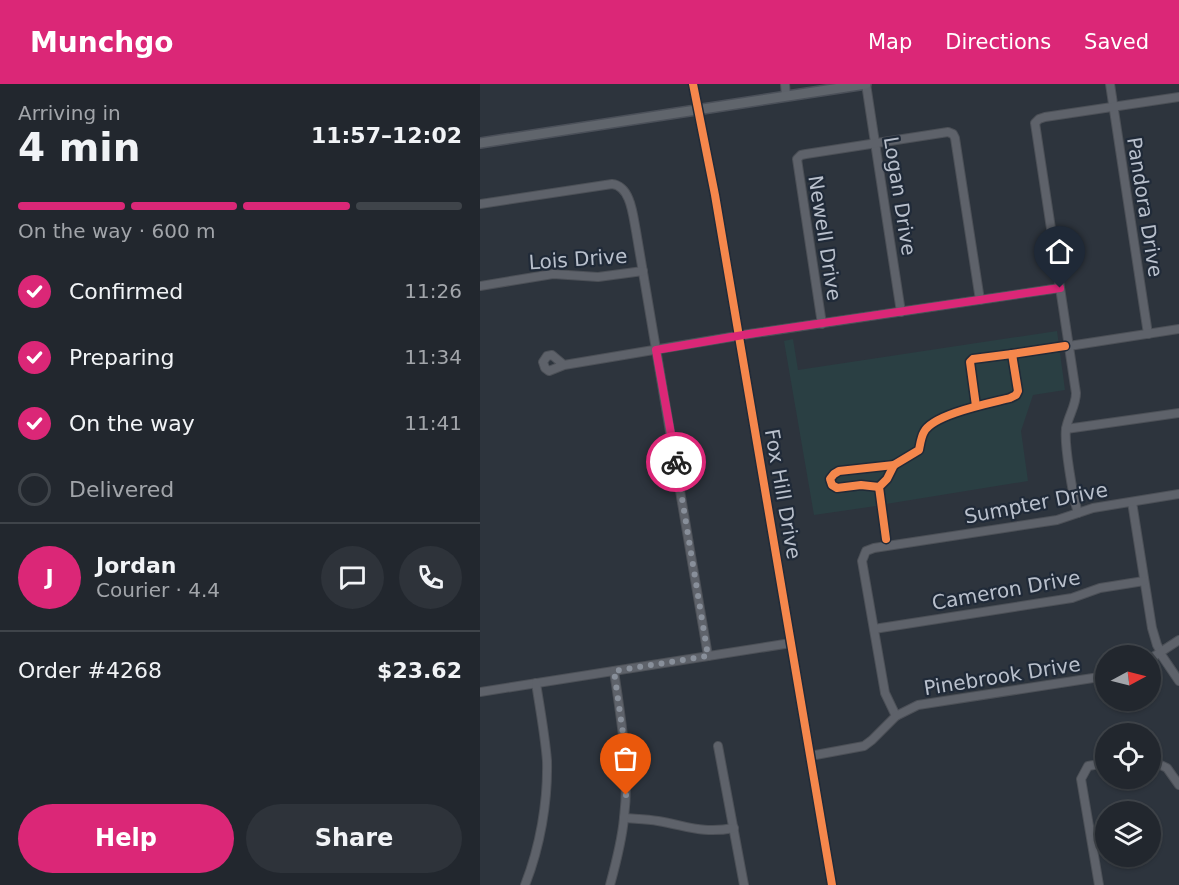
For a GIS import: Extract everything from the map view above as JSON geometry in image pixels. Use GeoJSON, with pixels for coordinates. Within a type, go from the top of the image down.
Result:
{"type":"FeatureCollection","features":[{"type":"Feature","properties":{"kind":"main road"},"geometry":{"type":"LineString","coordinates":[[480,143],[866,84]]}},
{"type":"Feature","properties":{"kind":"street","name":"Fox Hill Drive"},"geometry":{"type":"LineString","coordinates":[[693,84],[715,195],[832,885]]}},
{"type":"Feature","properties":{"kind":"street"},"geometry":{"type":"LineString","coordinates":[[784,84],[786,96]]}},
{"type":"Feature","properties":{"kind":"street","name":"Logan Drive"},"geometry":{"type":"LineString","coordinates":[[866,84],[901,312]]}},
{"type":"Feature","properties":{"kind":"street","name":"Pandora Drive"},"geometry":{"type":"LineString","coordinates":[[1110,84],[1148,334]]}},
{"type":"Feature","properties":{"kind":"street"},"geometry":{"type":"LineString","coordinates":[[1078,513],[1066,443],[1066,429],[1076,398],[1035,126],[1037,121],[1045,117],[1179,97]]}},
{"type":"Feature","properties":{"kind":"street"},"geometry":{"type":"LineString","coordinates":[[876,143],[948,132],[956,138],[980,300]]}},
{"type":"Feature","properties":{"kind":"street","name":"Newell Drive"},"geometry":{"type":"LineString","coordinates":[[822,324],[797,162],[799,157],[806,154],[876,143]]}},
{"type":"Feature","properties":{"kind":"street"},"geometry":{"type":"LineString","coordinates":[[480,204],[612,184],[622,187],[633,216],[708,656]]}},
{"type":"Feature","properties":{"kind":"street","name":"Lois Drive"},"geometry":{"type":"LineString","coordinates":[[480,286],[553,274],[598,277],[643,271]]}},
{"type":"Feature","properties":{"kind":"street"},"geometry":{"type":"LineString","coordinates":[[564,365],[739,336],[1060,288]]}},
{"type":"Feature","properties":{"kind":"street"},"geometry":{"type":"LineString","coordinates":[[1069,346],[1179,329]]}},
{"type":"Feature","properties":{"kind":"street"},"geometry":{"type":"LineString","coordinates":[[1066,429],[1179,413]]}},
{"type":"Feature","properties":{"kind":"street","name":"Sumpter Drive"},"geometry":{"type":"LineString","coordinates":[[874,629],[862,561],[864,554],[874,548],[1057,520],[1093,508],[1179,495]]}},
{"type":"Feature","properties":{"kind":"street"},"geometry":{"type":"LineString","coordinates":[[1132,502],[1153,634],[1157,645]]}},
{"type":"Feature","properties":{"kind":"street","name":"Cameron Drive"},"geometry":{"type":"LineString","coordinates":[[874,629],[1072,598],[1100,588],[1144,581]]}},
{"type":"Feature","properties":{"kind":"street"},"geometry":{"type":"LineString","coordinates":[[874,629],[886,698],[896,716]]}},
{"type":"Feature","properties":{"kind":"street"},"geometry":{"type":"LineString","coordinates":[[1161,651],[1179,640]]}},
{"type":"Feature","properties":{"kind":"street"},"geometry":{"type":"LineString","coordinates":[[480,692],[791,643]]}},
{"type":"Feature","properties":{"kind":"street"},"geometry":{"type":"LineString","coordinates":[[1161,654],[1179,681]]}},
{"type":"Feature","properties":{"kind":"street"},"geometry":{"type":"LineString","coordinates":[[610,885],[624,818],[626,795],[623,734],[614,671]]}},
{"type":"Feature","properties":{"kind":"street","name":"Pinebrook Drive"},"geometry":{"type":"LineString","coordinates":[[810,756],[864,746],[896,716],[924,704],[1095,678]]}},
{"type":"Feature","properties":{"kind":"street"},"geometry":{"type":"LineString","coordinates":[[525,885],[535,854],[542,819],[547,765],[536,683]]}},
{"type":"Feature","properties":{"kind":"street"},"geometry":{"type":"LineString","coordinates":[[718,746],[744,885]]}},
{"type":"Feature","properties":{"kind":"street"},"geometry":{"type":"LineString","coordinates":[[1095,764],[1084,771],[1081,779],[1099,885]]}},
{"type":"Feature","properties":{"kind":"street"},"geometry":{"type":"LineString","coordinates":[[1161,765],[1167,768],[1179,785]]}},
{"type":"Feature","properties":{"kind":"street"},"geometry":{"type":"LineString","coordinates":[[624,818],[657,821],[697,830],[718,831],[734,828]]}},
{"type":"Feature","properties":{"kind":"green space"},"geometry":{"type":"Polygon","coordinates":[[[1057,331],[1065,390],[1033,395],[1021,431],[1028,481],[886,504],[891,537],[881,539],[876,506],[814,515],[784,341],[793,339],[798,370],[1057,331]]]}},
{"type":"Feature","properties":{"kind":"cycle path"},"geometry":{"type":"LineString","coordinates":[[693,84],[715,195],[832,885]]}},
{"type":"Feature","properties":{"kind":"cycle path"},"geometry":{"type":"LineString","coordinates":[[886,539],[879,487],[887,479],[894,465],[919,450],[923,434],[930,426],[950,415],[1016,395],[1018,391],[1012,354],[1065,346]]}},
{"type":"Feature","properties":{"kind":"cycle path"},"geometry":{"type":"LineString","coordinates":[[976,406],[970,362],[973,359],[1012,354]]}},
{"type":"Feature","properties":{"kind":"cycle path"},"geometry":{"type":"LineString","coordinates":[[879,487],[861,485],[837,488],[832,485],[830,479],[839,471],[894,465]]}},
{"type":"Feature","properties":{"kind":"way so far"},"geometry":{"type":"LineString","coordinates":[[626,795],[623,734],[614,671],[708,656],[676,462]]}},
{"type":"Feature","properties":{"kind":"route"},"geometry":{"type":"LineString","coordinates":[[676,462],[656,350],[1060,288]]}}]}
